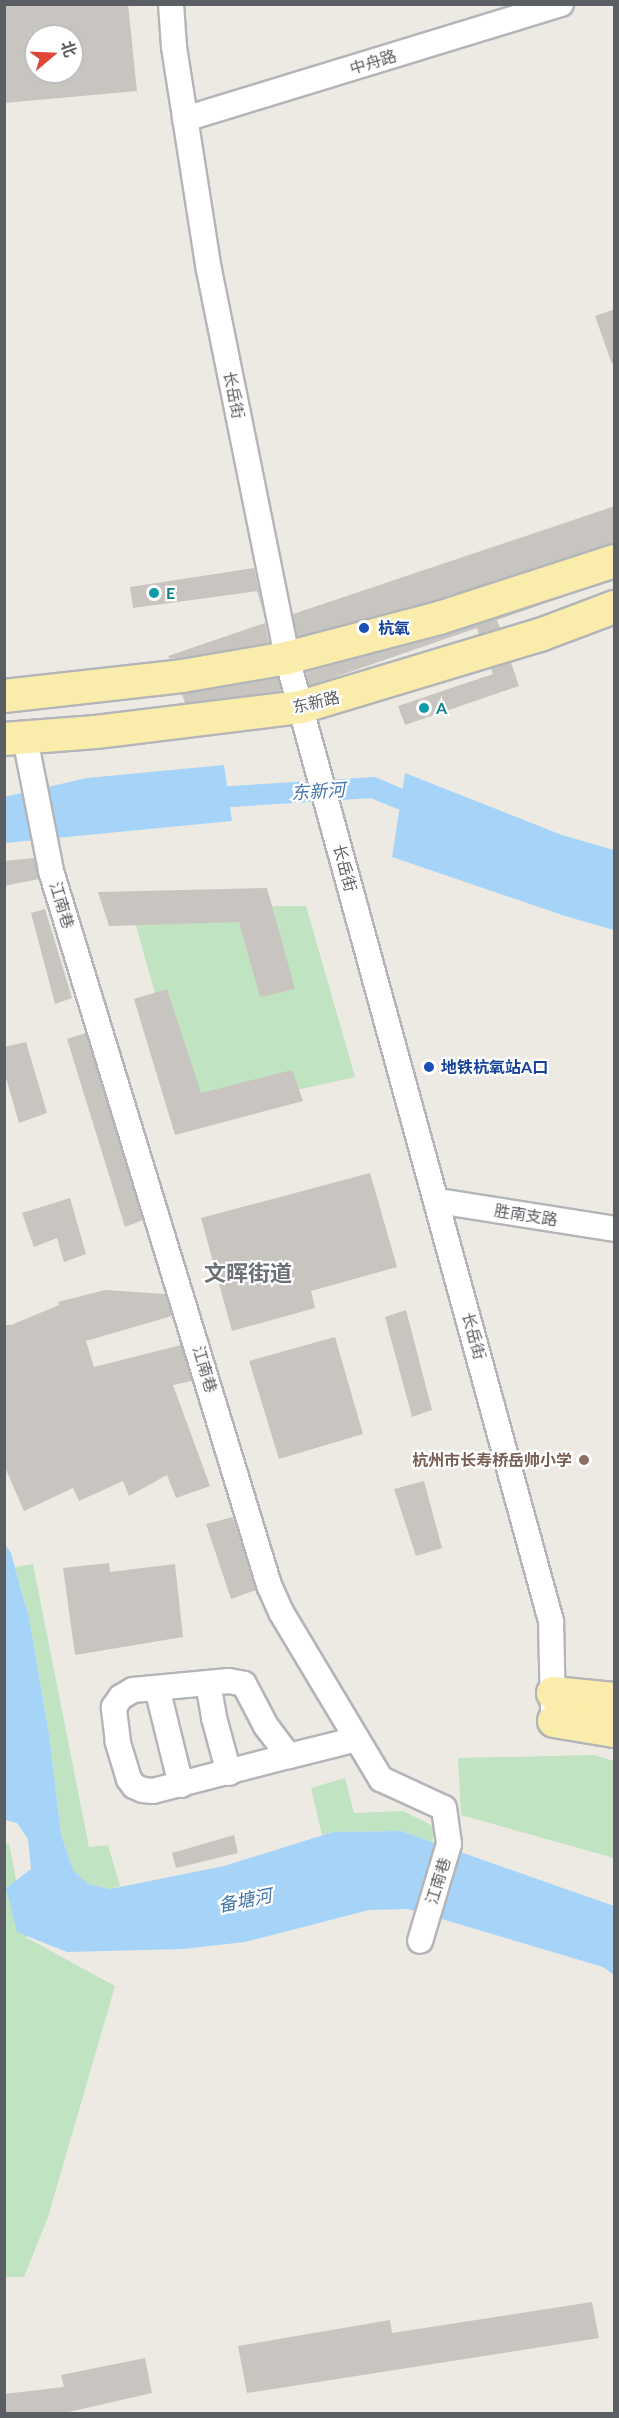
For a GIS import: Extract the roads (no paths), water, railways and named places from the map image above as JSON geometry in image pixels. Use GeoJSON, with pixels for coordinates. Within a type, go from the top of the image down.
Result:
{"type":"FeatureCollection","features":[{"type":"Feature","properties":{"kind":"main road"},"geometry":{"type":"LineString","coordinates":[[4,696],[182,676],[287,658],[439,618],[615,561]]}},
{"type":"Feature","properties":{"kind":"main road","name":"东新路"},"geometry":{"type":"LineString","coordinates":[[15,739],[96,732],[301,707],[540,635],[615,607]]}},
{"type":"Feature","properties":{"kind":"main road"},"geometry":{"type":"LineString","coordinates":[[553,1707],[615,1699]]}},
{"type":"Feature","properties":{"kind":"main road"},"geometry":{"type":"LineString","coordinates":[[553,1707],[615,1731]]}},
{"type":"Feature","properties":{"kind":"street","name":"长岳街"},"geometry":{"type":"LineString","coordinates":[[171,4],[174,47],[209,270],[287,658],[438,1201],[550,1621],[553,1707]]}},
{"type":"Feature","properties":{"kind":"street","name":"中舟路"},"geometry":{"type":"LineString","coordinates":[[185,119],[561,4]]}},
{"type":"Feature","properties":{"kind":"street","name":"江南巷"},"geometry":{"type":"LineString","coordinates":[[15,739],[31,776],[51,871],[269,1585],[281,1612],[381,1779],[444,1808],[449,1844],[422,1931]]}},
{"type":"Feature","properties":{"kind":"street","name":"胜南支路"},"geometry":{"type":"LineString","coordinates":[[438,1201],[615,1229]]}},
{"type":"Feature","properties":{"kind":"street"},"geometry":{"type":"LineString","coordinates":[[289,1756],[266,1726],[244,1684],[229,1681],[133,1690],[121,1697],[114,1707],[118,1742],[129,1779],[134,1786],[153,1791],[357,1739]]}},
{"type":"Feature","properties":{"kind":"street"},"geometry":{"type":"LineString","coordinates":[[208,1683],[214,1718],[229,1773]]}},
{"type":"Feature","properties":{"kind":"street"},"geometry":{"type":"LineString","coordinates":[[157,1688],[181,1785]]}},
{"type":"Feature","properties":{"kind":"water"},"geometry":{"type":"Polygon","coordinates":[[[224,765],[232,821],[5,843],[4,797],[87,778],[224,765]]]}},
{"type":"Feature","properties":{"kind":"water"},"geometry":{"type":"Polygon","coordinates":[[[405,773],[562,835],[614,850],[614,930],[565,916],[392,857],[405,773]]]}},
{"type":"Feature","properties":{"kind":"water","name":"备塘河"},"geometry":{"type":"Polygon","coordinates":[[[4,1543],[11,1553],[29,1618],[49,1734],[61,1834],[73,1870],[88,1884],[110,1889],[224,1866],[333,1832],[401,1831],[614,1906],[614,1975],[603,1967],[408,1909],[369,1910],[245,1942],[183,1949],[67,1952],[17,1932],[6,1888],[31,1869],[28,1839],[17,1823],[5,1820],[4,1543]]]}},
{"type":"Feature","properties":{"kind":"waterway","name":"东新河"},"geometry":{"type":"LineString","coordinates":[[199,798],[372,787],[428,810]]}},
{"type":"Feature","properties":{"kind":"place","name":"E"},"geometry":{"type":"Point","coordinates":[154,593]}},
{"type":"Feature","properties":{"kind":"place","name":"杭氧"},"geometry":{"type":"Point","coordinates":[364,628]}},
{"type":"Feature","properties":{"kind":"place","name":"A"},"geometry":{"type":"Point","coordinates":[424,708]}},
{"type":"Feature","properties":{"kind":"place","name":"地铁杭氧站A口"},"geometry":{"type":"Point","coordinates":[429,1067]}},
{"type":"Feature","properties":{"kind":"place","name":"杭州市长寿桥岳帅小学"},"geometry":{"type":"Point","coordinates":[584,1460]}},
{"type":"Feature","properties":{"kind":"district","name":"文晖街道"},"geometry":{"type":"Point","coordinates":[248,1273]}}]}
